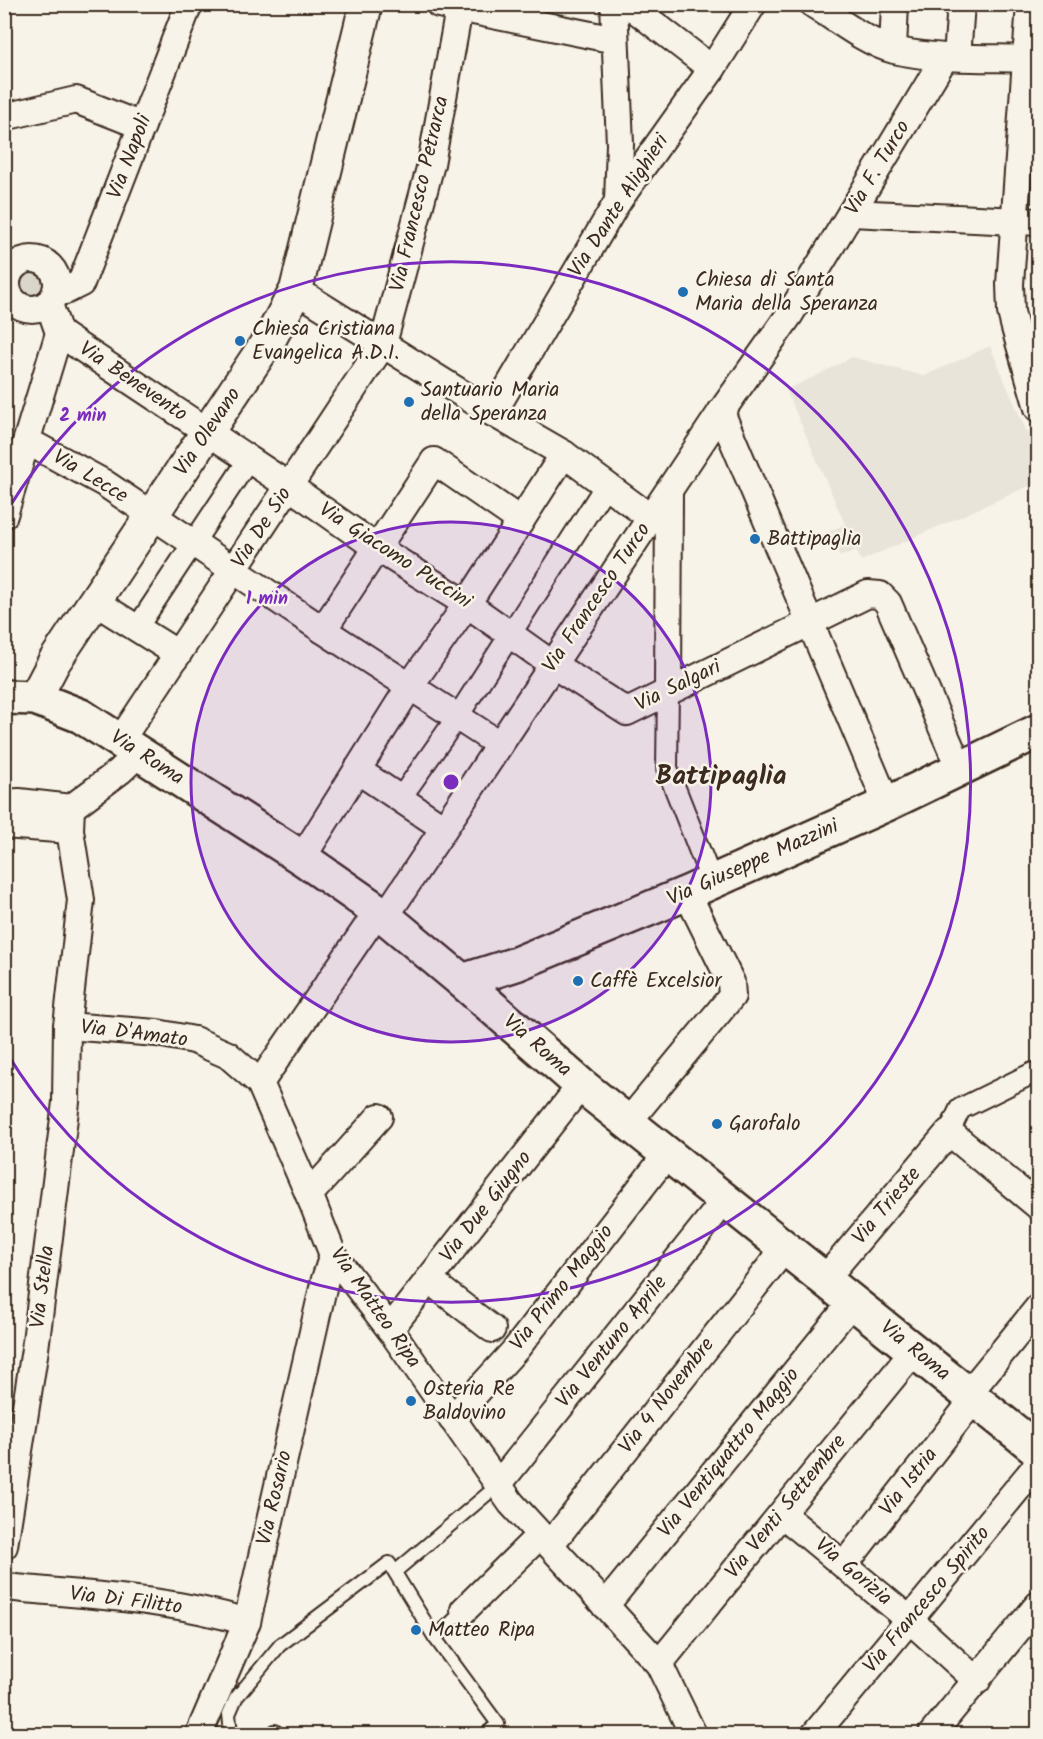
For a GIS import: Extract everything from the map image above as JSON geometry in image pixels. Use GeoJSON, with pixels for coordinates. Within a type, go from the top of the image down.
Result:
{"type":"FeatureCollection","features":[{"type":"Feature","properties":{"kind":"main road","name":"Via Roma"},"geometry":{"type":"LineString","coordinates":[[20,697],[81,716],[127,755],[302,858],[382,914],[581,1085],[1038,1450]]}},
{"type":"Feature","properties":{"kind":"main road","name":"Via Giuseppe Mazzini"},"geometry":{"type":"LineString","coordinates":[[462,981],[516,964],[887,804],[960,769],[1036,725]]}},
{"type":"Feature","properties":{"kind":"street","name":"Via Napoli"},"geometry":{"type":"LineString","coordinates":[[52,297],[81,283],[189,4]]}},
{"type":"Feature","properties":{"kind":"street","name":"Via Olevano"},"geometry":{"type":"LineString","coordinates":[[20,697],[54,662],[95,602],[272,335],[296,290],[366,4]]}},
{"type":"Feature","properties":{"kind":"street","name":"Via Dante Alighieri"},"geometry":{"type":"LineString","coordinates":[[493,413],[618,201],[712,69],[753,4]]}},
{"type":"Feature","properties":{"kind":"street"},"geometry":{"type":"LineString","coordinates":[[813,4],[857,32],[892,49],[951,57],[1032,59]]}},
{"type":"Feature","properties":{"kind":"street"},"geometry":{"type":"LineString","coordinates":[[892,49],[895,4]]}},
{"type":"Feature","properties":{"kind":"street"},"geometry":{"type":"LineString","coordinates":[[951,57],[961,4]]}},
{"type":"Feature","properties":{"kind":"street"},"geometry":{"type":"LineString","coordinates":[[1030,4],[1032,59],[1027,221],[1010,284],[1011,312],[1038,408]]}},
{"type":"Feature","properties":{"kind":"street"},"geometry":{"type":"LineString","coordinates":[[618,201],[620,144],[615,40],[624,5],[712,69]]}},
{"type":"Feature","properties":{"kind":"street"},"geometry":{"type":"LineString","coordinates":[[449,7],[615,40]]}},
{"type":"Feature","properties":{"kind":"street","name":"Via Francesco Petrarca"},"geometry":{"type":"LineString","coordinates":[[383,344],[431,164],[449,7]]}},
{"type":"Feature","properties":{"kind":"street","name":"Via F. Turco"},"geometry":{"type":"LineString","coordinates":[[812,280],[851,213],[951,57]]}},
{"type":"Feature","properties":{"kind":"street"},"geometry":{"type":"LineString","coordinates":[[4,117],[76,100],[142,126]]}},
{"type":"Feature","properties":{"kind":"street"},"geometry":{"type":"LineString","coordinates":[[851,213],[1027,221]]}},
{"type":"Feature","properties":{"kind":"street"},"geometry":{"type":"LineString","coordinates":[[39,260],[51,268],[58,284],[52,297],[36,310],[19,307],[9,296],[6,279],[15,265],[22,261],[39,260]]}},
{"type":"Feature","properties":{"kind":"street","name":"Via Francesco Turco"},"geometry":{"type":"LineString","coordinates":[[382,914],[417,878],[444,828],[499,744],[812,280]]}},
{"type":"Feature","properties":{"kind":"street"},"geometry":{"type":"LineString","coordinates":[[296,290],[493,413],[564,454],[651,518]]}},
{"type":"Feature","properties":{"kind":"street"},"geometry":{"type":"LineString","coordinates":[[4,515],[59,333],[52,297]]}},
{"type":"Feature","properties":{"kind":"street","name":"Via Benevento"},"geometry":{"type":"LineString","coordinates":[[59,333],[207,432]]}},
{"type":"Feature","properties":{"kind":"street","name":"Via De Sio"},"geometry":{"type":"LineString","coordinates":[[70,819],[127,755],[178,654],[383,344]]}},
{"type":"Feature","properties":{"kind":"street"},"geometry":{"type":"LineString","coordinates":[[721,412],[887,804]]}},
{"type":"Feature","properties":{"kind":"street","name":"Via Giacomo Puccini"},"geometry":{"type":"LineString","coordinates":[[207,432],[377,548],[511,633],[552,664]]}},
{"type":"Feature","properties":{"kind":"street","name":"Via Lecce"},"geometry":{"type":"LineString","coordinates":[[27,441],[81,470],[152,516]]}},
{"type":"Feature","properties":{"kind":"street"},"geometry":{"type":"LineString","coordinates":[[302,858],[410,686],[467,604],[564,454]]}},
{"type":"Feature","properties":{"kind":"street"},"geometry":{"type":"LineString","coordinates":[[137,628],[249,459]]}},
{"type":"Feature","properties":{"kind":"street"},"geometry":{"type":"LineString","coordinates":[[323,630],[434,461],[522,520]]}},
{"type":"Feature","properties":{"kind":"street"},"geometry":{"type":"LineString","coordinates":[[400,799],[458,716],[606,485]]}},
{"type":"Feature","properties":{"kind":"street"},"geometry":{"type":"LineString","coordinates":[[628,1122],[732,996],[731,982],[699,887],[667,768],[669,491]]}},
{"type":"Feature","properties":{"kind":"street"},"geometry":{"type":"LineString","coordinates":[[152,516],[233,571]]}},
{"type":"Feature","properties":{"kind":"street"},"geometry":{"type":"LineString","coordinates":[[152,516],[499,744]]}},
{"type":"Feature","properties":{"kind":"street","name":"Via Salgari"},"geometry":{"type":"LineString","coordinates":[[552,664],[627,712],[868,594],[880,594],[888,603],[960,769]]}},
{"type":"Feature","properties":{"kind":"street"},"geometry":{"type":"LineString","coordinates":[[95,602],[178,654]]}},
{"type":"Feature","properties":{"kind":"street"},"geometry":{"type":"LineString","coordinates":[[357,771],[444,828]]}},
{"type":"Feature","properties":{"kind":"street"},"geometry":{"type":"LineString","coordinates":[[4,803],[19,802],[70,819]]}},
{"type":"Feature","properties":{"kind":"street"},"geometry":{"type":"LineString","coordinates":[[4,825],[70,819]]}},
{"type":"Feature","properties":{"kind":"street","name":"Via Stella"},"geometry":{"type":"LineString","coordinates":[[4,1546],[35,1349],[66,1102],[67,1026],[81,900],[70,819]]}},
{"type":"Feature","properties":{"kind":"street"},"geometry":{"type":"LineString","coordinates":[[260,1083],[382,914]]}},
{"type":"Feature","properties":{"kind":"street","name":"Via D'Amato"},"geometry":{"type":"LineString","coordinates":[[67,1026],[157,1033],[194,1040],[228,1055],[260,1083]]}},
{"type":"Feature","properties":{"kind":"street"},"geometry":{"type":"LineString","coordinates":[[1033,1073],[960,1109],[949,1132],[1038,1206]]}},
{"type":"Feature","properties":{"kind":"street","name":"Via Matteo Ripa"},"geometry":{"type":"LineString","coordinates":[[260,1083],[333,1255],[390,1329],[511,1503],[659,1664],[693,1734]]}},
{"type":"Feature","properties":{"kind":"street","name":"Via Due Giugno"},"geometry":{"type":"LineString","coordinates":[[390,1329],[581,1085]]}},
{"type":"Feature","properties":{"kind":"street"},"geometry":{"type":"LineString","coordinates":[[309,1195],[379,1117]]}},
{"type":"Feature","properties":{"kind":"street","name":"Via Trieste"},"geometry":{"type":"LineString","coordinates":[[825,1279],[949,1132]]}},
{"type":"Feature","properties":{"kind":"street","name":"Via Primo Maggio"},"geometry":{"type":"LineString","coordinates":[[452,1419],[516,1348],[667,1154]]}},
{"type":"Feature","properties":{"kind":"street","name":"Via Ventuno Aprile"},"geometry":{"type":"LineString","coordinates":[[498,1485],[725,1200]]}},
{"type":"Feature","properties":{"kind":"street","name":"Via 4 Novembre"},"geometry":{"type":"LineString","coordinates":[[464,1610],[545,1540],[785,1248]]}},
{"type":"Feature","properties":{"kind":"street","name":"Via Rosario"},"geometry":{"type":"LineString","coordinates":[[199,1734],[247,1622],[325,1279],[333,1255]]}},
{"type":"Feature","properties":{"kind":"street"},"geometry":{"type":"LineString","coordinates":[[429,1280],[492,1329]]}},
{"type":"Feature","properties":{"kind":"street","name":"Via Ventiquattro Maggio"},"geometry":{"type":"LineString","coordinates":[[605,1606],[853,1301]]}},
{"type":"Feature","properties":{"kind":"street","name":"Via Istria"},"geometry":{"type":"LineString","coordinates":[[844,1565],[1038,1308]]}},
{"type":"Feature","properties":{"kind":"street","name":"Via Venti Settembre"},"geometry":{"type":"LineString","coordinates":[[659,1664],[914,1351]]}},
{"type":"Feature","properties":{"kind":"street","name":"Via Francesco Spirito"},"geometry":{"type":"LineString","coordinates":[[815,1734],[1038,1464]]}},
{"type":"Feature","properties":{"kind":"street","name":"Via Gorizia"},"geometry":{"type":"LineString","coordinates":[[782,1514],[910,1620],[977,1680]]}},
{"type":"Feature","properties":{"kind":"street","name":"Via Di Filitto"},"geometry":{"type":"LineString","coordinates":[[4,1587],[158,1604],[216,1613],[247,1622]]}},
{"type":"Feature","properties":{"kind":"street"},"geometry":{"type":"LineString","coordinates":[[932,1734],[1038,1605]]}},
{"type":"Feature","properties":{"kind":"lane"},"geometry":{"type":"LineString","coordinates":[[396,1571],[498,1485]]}},
{"type":"Feature","properties":{"kind":"lane"},"geometry":{"type":"LineString","coordinates":[[231,1734],[229,1714],[236,1698],[280,1645],[389,1563],[435,1638],[498,1724],[486,1734]]}},
{"type":"Feature","properties":{"kind":"lane"},"geometry":{"type":"LineString","coordinates":[[435,1638],[464,1610]]}},
{"type":"Feature","properties":{"kind":"shaded area"},"geometry":{"type":"Polygon","coordinates":[[[31,273],[40,276],[43,285],[40,294],[31,297],[22,294],[19,285],[22,276],[31,273]]]}},
{"type":"Feature","properties":{"kind":"shaded area"},"geometry":{"type":"Polygon","coordinates":[[[990,346],[1038,459],[1038,482],[861,561],[856,550],[840,557],[828,532],[845,524],[786,390],[852,357],[924,376],[990,346]]]}},
{"type":"Feature","properties":{"kind":"place","name":"Chiesa di Santa Maria della Speranza"},"geometry":{"type":"Point","coordinates":[683,292]}},
{"type":"Feature","properties":{"kind":"place","name":"Chiesa Cristiana Evangelica A.D.I."},"geometry":{"type":"Point","coordinates":[240,341]}},
{"type":"Feature","properties":{"kind":"place","name":"Santuario Maria della Speranza"},"geometry":{"type":"Point","coordinates":[409,402]}},
{"type":"Feature","properties":{"kind":"place","name":"Battipaglia"},"geometry":{"type":"Point","coordinates":[755,539]}},
{"type":"Feature","properties":{"kind":"place","name":"Caffè Excelsior"},"geometry":{"type":"Point","coordinates":[578,981]}},
{"type":"Feature","properties":{"kind":"place","name":"Garofalo"},"geometry":{"type":"Point","coordinates":[717,1124]}},
{"type":"Feature","properties":{"kind":"place","name":"Osteria Re Baldovino"},"geometry":{"type":"Point","coordinates":[411,1401]}},
{"type":"Feature","properties":{"kind":"place","name":"Matteo Ripa"},"geometry":{"type":"Point","coordinates":[416,1630]}},
{"type":"Feature","properties":{"kind":"district","name":"Battipaglia"},"geometry":{"type":"Point","coordinates":[721,776]}}]}
